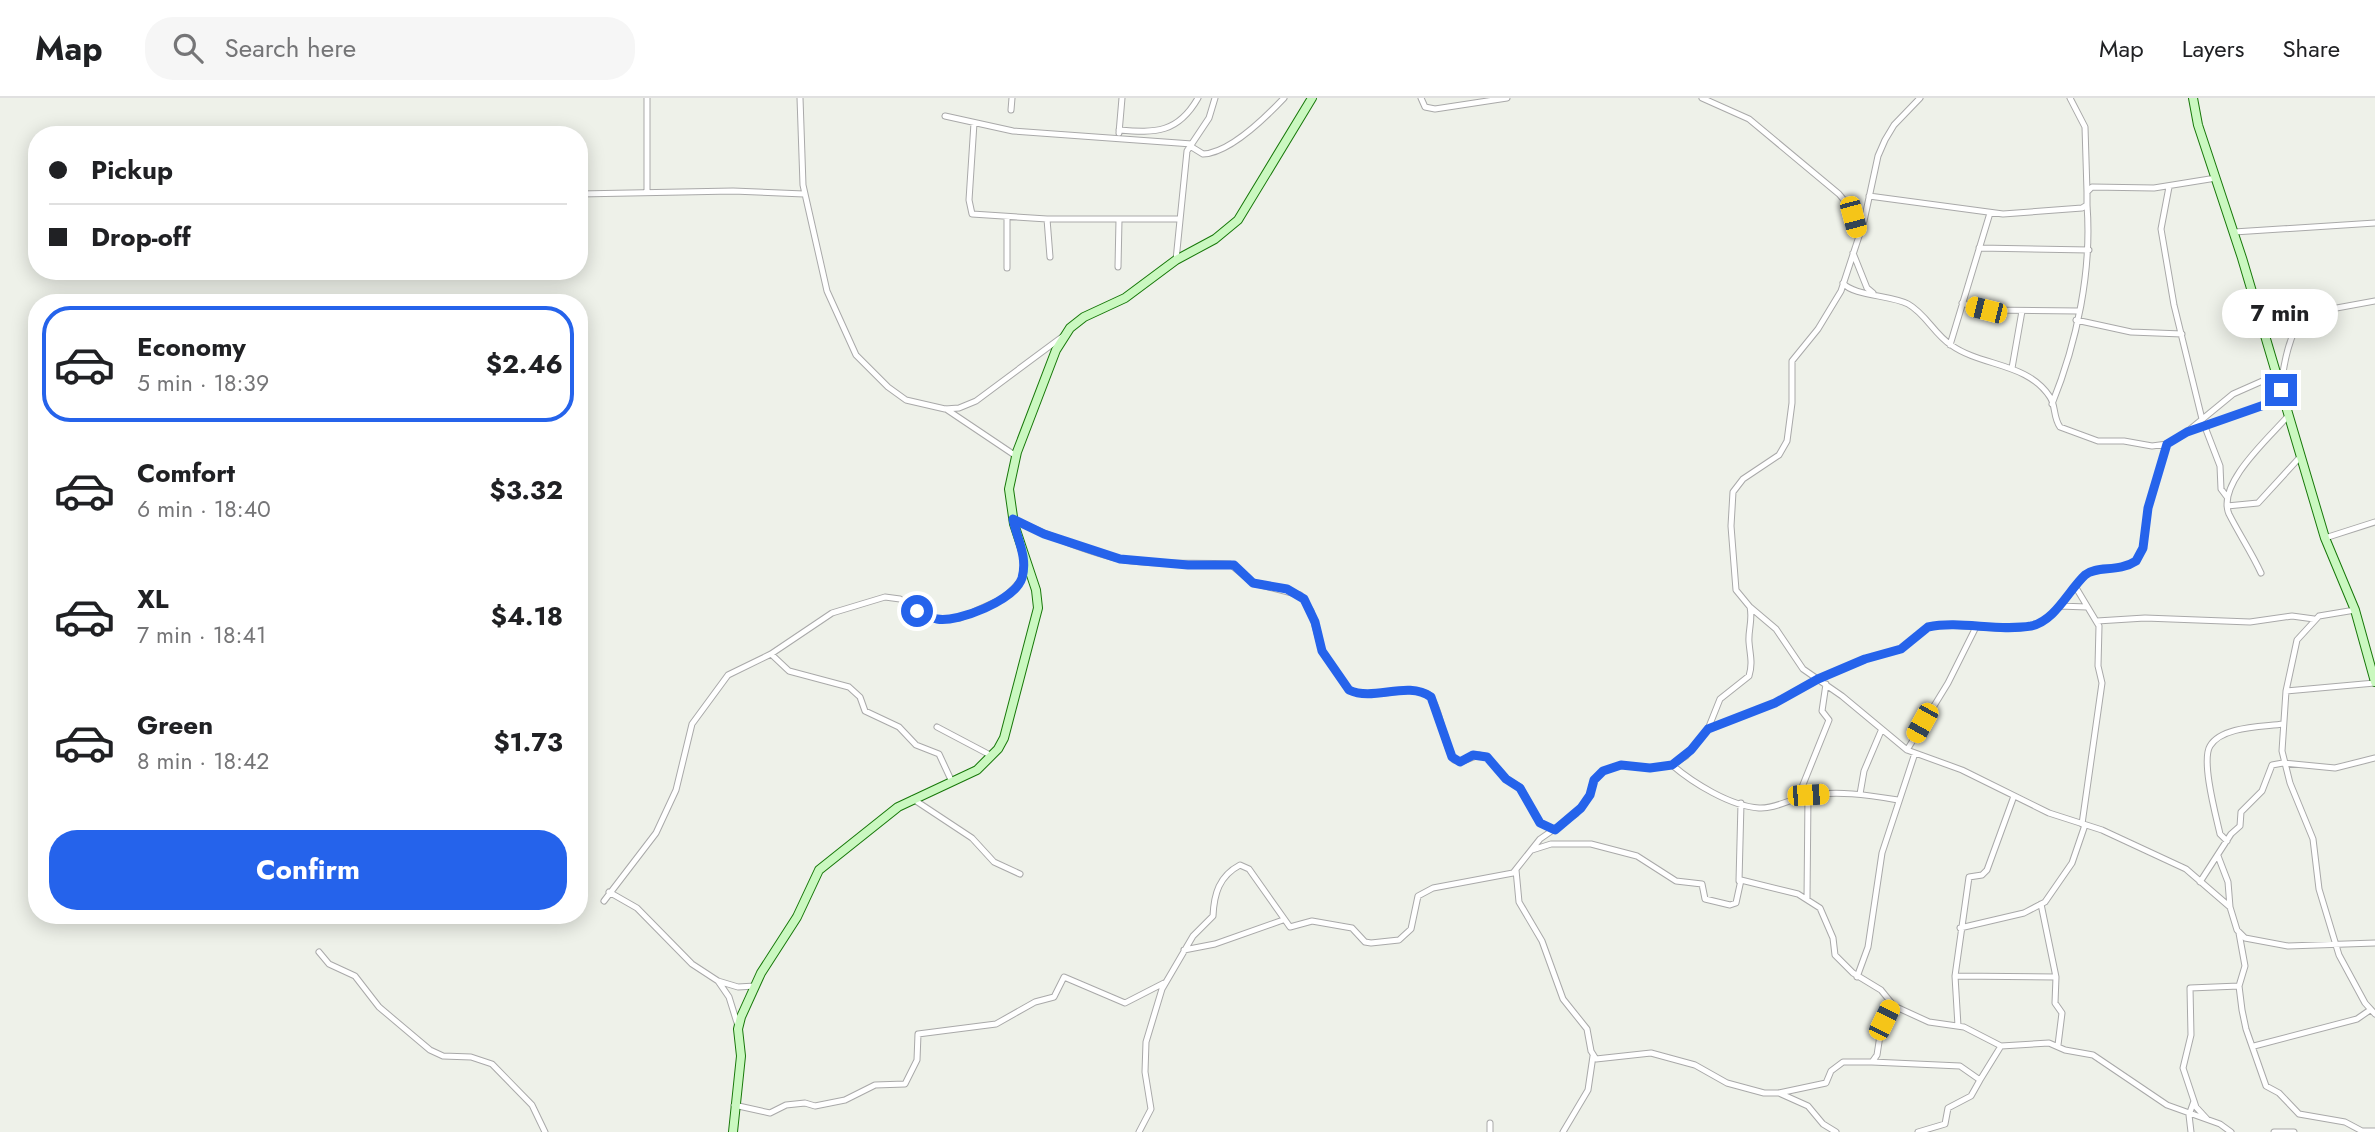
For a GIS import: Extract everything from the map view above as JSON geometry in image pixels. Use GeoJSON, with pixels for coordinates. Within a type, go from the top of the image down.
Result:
{"type":"FeatureCollection","features":[{"type":"Feature","properties":{"kind":"street"},"geometry":{"type":"LineString","coordinates":[[647,98],[648,192]]}},
{"type":"Feature","properties":{"kind":"street"},"geometry":{"type":"LineString","coordinates":[[800,98],[804,194],[828,292],[856,355],[898,396],[945,409],[1016,456]]}},
{"type":"Feature","properties":{"kind":"street"},"geometry":{"type":"LineString","coordinates":[[1012,110],[1013,98]]}},
{"type":"Feature","properties":{"kind":"street"},"geometry":{"type":"LineString","coordinates":[[1118,139],[1122,98]]}},
{"type":"Feature","properties":{"kind":"street"},"geometry":{"type":"LineString","coordinates":[[1119,130],[1157,131],[1173,126],[1184,119],[1198,98]]}},
{"type":"Feature","properties":{"kind":"street"},"geometry":{"type":"LineString","coordinates":[[1176,260],[1179,219],[1191,145],[1209,118],[1215,98]]}},
{"type":"Feature","properties":{"kind":"street"},"geometry":{"type":"LineString","coordinates":[[945,116],[1013,131],[1191,145],[1203,154],[1214,152],[1256,127],[1284,98]]}},
{"type":"Feature","properties":{"kind":"street"},"geometry":{"type":"LineString","coordinates":[[945,409],[976,401],[1062,337],[1084,317],[1125,298],[1176,260],[1215,239],[1238,220],[1312,98]]}},
{"type":"Feature","properties":{"kind":"street"},"geometry":{"type":"LineString","coordinates":[[1420,98],[1425,107],[1435,109],[1507,98]]}},
{"type":"Feature","properties":{"kind":"street"},"geometry":{"type":"LineString","coordinates":[[1702,98],[1745,116],[1839,194],[1849,206],[1858,237]]}},
{"type":"Feature","properties":{"kind":"street"},"geometry":{"type":"LineString","coordinates":[[1920,98],[1894,125],[1885,140],[1843,284],[1844,290],[1818,329],[1792,360],[1792,403],[1789,434],[1784,448],[1771,463],[1743,480],[1731,497],[1733,580],[1736,590],[1750,607],[1776,629],[1803,669],[1826,684],[1907,750],[1962,770],[2014,796],[2174,862],[2230,907]]}},
{"type":"Feature","properties":{"kind":"street"},"geometry":{"type":"LineString","coordinates":[[2052,404],[2076,320],[2089,250],[2085,127],[2070,98]]}},
{"type":"Feature","properties":{"kind":"street"},"geometry":{"type":"LineString","coordinates":[[2193,98],[2325,538],[2355,610],[2375,683],[2286,691]]}},
{"type":"Feature","properties":{"kind":"street"},"geometry":{"type":"LineString","coordinates":[[974,123],[972,214],[1046,219],[1179,219]]}},
{"type":"Feature","properties":{"kind":"street"},"geometry":{"type":"LineString","coordinates":[[2087,192],[2096,186],[2169,187],[2216,178]]}},
{"type":"Feature","properties":{"kind":"street"},"geometry":{"type":"LineString","coordinates":[[2169,187],[2161,229],[2202,419]]}},
{"type":"Feature","properties":{"kind":"street"},"geometry":{"type":"LineString","coordinates":[[588,194],[804,194]]}},
{"type":"Feature","properties":{"kind":"street"},"geometry":{"type":"LineString","coordinates":[[1869,195],[1990,213],[2087,205]]}},
{"type":"Feature","properties":{"kind":"street"},"geometry":{"type":"LineString","coordinates":[[1950,345],[1990,213]]}},
{"type":"Feature","properties":{"kind":"street"},"geometry":{"type":"LineString","coordinates":[[1007,217],[1007,268]]}},
{"type":"Feature","properties":{"kind":"street"},"geometry":{"type":"LineString","coordinates":[[1046,219],[1050,257]]}},
{"type":"Feature","properties":{"kind":"street"},"geometry":{"type":"LineString","coordinates":[[1118,267],[1119,220]]}},
{"type":"Feature","properties":{"kind":"street"},"geometry":{"type":"LineString","coordinates":[[2234,232],[2375,223]]}},
{"type":"Feature","properties":{"kind":"street"},"geometry":{"type":"LineString","coordinates":[[1979,248],[2089,250]]}},
{"type":"Feature","properties":{"kind":"street"},"geometry":{"type":"LineString","coordinates":[[1853,253],[1867,288],[1872,293]]}},
{"type":"Feature","properties":{"kind":"street"},"geometry":{"type":"LineString","coordinates":[[1844,290],[1872,293],[1913,307],[1950,345],[1968,354],[2012,368],[2033,381],[2048,395],[2057,424],[2073,434],[2098,441],[2152,446],[2167,444],[2187,432],[2233,394],[2276,375]]}},
{"type":"Feature","properties":{"kind":"street"},"geometry":{"type":"LineString","coordinates":[[2282,394],[2286,356],[2296,327],[2304,314],[2375,301]]}},
{"type":"Feature","properties":{"kind":"street"},"geometry":{"type":"LineString","coordinates":[[1962,303],[1986,310],[2078,311]]}},
{"type":"Feature","properties":{"kind":"street"},"geometry":{"type":"LineString","coordinates":[[2012,368],[2022,311]]}},
{"type":"Feature","properties":{"kind":"street"},"geometry":{"type":"LineString","coordinates":[[2076,320],[2131,332],[2182,334]]}},
{"type":"Feature","properties":{"kind":"street"},"geometry":{"type":"LineString","coordinates":[[2074,328],[2087,322]]}},
{"type":"Feature","properties":{"kind":"street"},"geometry":{"type":"LineString","coordinates":[[738,1026],[755,986],[797,917],[821,868],[884,816],[913,799],[976,770],[992,756],[1006,734],[1037,618],[1036,590],[1013,519],[1010,489],[1016,456],[1062,337]]}},
{"type":"Feature","properties":{"kind":"street"},"geometry":{"type":"LineString","coordinates":[[2187,432],[2282,394]]}},
{"type":"Feature","properties":{"kind":"street"},"geometry":{"type":"LineString","coordinates":[[2261,573],[2227,506],[2227,497],[2232,480],[2289,415]]}},
{"type":"Feature","properties":{"kind":"street"},"geometry":{"type":"LineString","coordinates":[[2205,427],[2219,461],[2220,485],[2227,497]]}},
{"type":"Feature","properties":{"kind":"street"},"geometry":{"type":"LineString","coordinates":[[1708,729],[1775,703],[1818,679],[1876,655],[1901,649],[1928,627],[1976,629],[2032,626],[2059,606],[2074,586],[2092,571],[2119,569],[2138,558],[2167,444]]}},
{"type":"Feature","properties":{"kind":"street"},"geometry":{"type":"LineString","coordinates":[[2152,446],[2163,455]]}},
{"type":"Feature","properties":{"kind":"street"},"geometry":{"type":"LineString","coordinates":[[2227,506],[2258,503],[2301,456]]}},
{"type":"Feature","properties":{"kind":"street"},"geometry":{"type":"LineString","coordinates":[[1013,519],[1044,534],[1120,559],[1188,565],[1230,564],[1253,583],[1300,595],[1311,611],[1322,651],[1349,690],[1362,694],[1395,691],[1428,694],[1434,700],[1452,757],[1460,762],[1473,755],[1487,757],[1506,779],[1520,788],[1540,823],[1554,830],[1564,845]]}},
{"type":"Feature","properties":{"kind":"street"},"geometry":{"type":"LineString","coordinates":[[2325,538],[2375,522]]}},
{"type":"Feature","properties":{"kind":"street"},"geometry":{"type":"LineString","coordinates":[[604,901],[656,833],[676,790],[692,724],[728,675],[771,654],[832,613],[885,597],[900,599],[917,611],[937,619],[960,618],[995,602],[1014,589],[1022,579],[1025,558]]}},
{"type":"Feature","properties":{"kind":"street"},"geometry":{"type":"LineString","coordinates":[[1960,928],[2024,913],[2041,904],[2072,863],[2084,825],[2102,688],[2098,666],[2097,621],[2074,586]]}},
{"type":"Feature","properties":{"kind":"street"},"geometry":{"type":"LineString","coordinates":[[2059,606],[2087,607]]}},
{"type":"Feature","properties":{"kind":"street"},"geometry":{"type":"LineString","coordinates":[[1139,1132],[1151,1109],[1145,1072],[1146,1042],[1164,983],[1197,930],[1213,916],[1214,898],[1224,877],[1240,865],[1249,869],[1290,927],[1312,921],[1347,926],[1355,930],[1365,942],[1386,943],[1404,937],[1411,929],[1416,901],[1427,889],[1509,875],[1543,836],[1581,808],[1590,795],[1594,780],[1603,771],[1621,765],[1650,768],[1672,765],[1691,750],[1708,729],[1720,699],[1749,676],[1752,659],[1748,640],[1752,621],[1750,607]]}},
{"type":"Feature","properties":{"kind":"street"},"geometry":{"type":"LineString","coordinates":[[2097,621],[2106,623],[2145,618],[2250,622],[2292,616],[2314,619],[2355,610]]}},
{"type":"Feature","properties":{"kind":"street"},"geometry":{"type":"LineString","coordinates":[[2254,1046],[2372,1012],[2342,964],[2319,889],[2311,832],[2283,763],[2286,691],[2297,640],[2314,619]]}},
{"type":"Feature","properties":{"kind":"street"},"geometry":{"type":"LineString","coordinates":[[2099,630],[2106,623]]}},
{"type":"Feature","properties":{"kind":"street"},"geometry":{"type":"LineString","coordinates":[[1907,750],[1948,683],[1976,629]]}},
{"type":"Feature","properties":{"kind":"street"},"geometry":{"type":"LineString","coordinates":[[771,654],[789,671],[843,684],[854,690],[865,710],[899,727],[916,745],[939,754],[952,782]]}},
{"type":"Feature","properties":{"kind":"street"},"geometry":{"type":"LineString","coordinates":[[1798,798],[1829,720],[1822,711],[1826,684]]}},
{"type":"Feature","properties":{"kind":"street"},"geometry":{"type":"LineString","coordinates":[[2227,841],[2220,834],[2207,768],[2210,746],[2217,740],[2242,730],[2283,724]]}},
{"type":"Feature","properties":{"kind":"street"},"geometry":{"type":"LineString","coordinates":[[937,727],[992,756]]}},
{"type":"Feature","properties":{"kind":"street"},"geometry":{"type":"LineString","coordinates":[[1860,794],[1864,771],[1881,731]]}},
{"type":"Feature","properties":{"kind":"street"},"geometry":{"type":"LineString","coordinates":[[1857,977],[1867,952],[1882,853],[1914,753]]}},
{"type":"Feature","properties":{"kind":"street"},"geometry":{"type":"LineString","coordinates":[[2200,882],[2240,826],[2241,812],[2262,791],[2272,765],[2283,763],[2335,768],[2375,758]]}},
{"type":"Feature","properties":{"kind":"street"},"geometry":{"type":"LineString","coordinates":[[1672,765],[1691,780],[1741,803],[1768,807],[1808,795],[1860,794],[1898,800]]}},
{"type":"Feature","properties":{"kind":"street"},"geometry":{"type":"LineString","coordinates":[[1807,899],[1808,795]]}},
{"type":"Feature","properties":{"kind":"street"},"geometry":{"type":"LineString","coordinates":[[1958,1026],[1955,976],[1969,877],[1982,875],[1987,870],[2014,796]]}},
{"type":"Feature","properties":{"kind":"street"},"geometry":{"type":"LineString","coordinates":[[913,799],[972,838],[994,862],[1020,874]]}},
{"type":"Feature","properties":{"kind":"street"},"geometry":{"type":"LineString","coordinates":[[1532,850],[1548,844],[1591,844],[1637,856],[1674,880],[1702,884],[1706,900],[1730,905],[1736,903],[1739,881],[1741,803]]}},
{"type":"Feature","properties":{"kind":"street"},"geometry":{"type":"LineString","coordinates":[[2218,856],[2228,882],[2230,907],[2239,933],[2245,971],[2239,986],[2246,1030],[2254,1046],[2266,1086],[2279,1093],[2296,1112],[2345,1122],[2362,1131],[2375,1131]]}},
{"type":"Feature","properties":{"kind":"street"},"geometry":{"type":"LineString","coordinates":[[1516,870],[1519,902],[1546,950],[1561,994],[1587,1029],[1593,1056],[1588,1090],[1563,1132]]}},
{"type":"Feature","properties":{"kind":"street"},"geometry":{"type":"LineString","coordinates":[[1509,875],[1516,883]]}},
{"type":"Feature","properties":{"kind":"street"},"geometry":{"type":"LineString","coordinates":[[1739,881],[1788,891],[1807,899],[1823,911],[1833,938],[1835,955],[1857,977],[1881,990],[1892,1005],[1924,1020],[1958,1026],[2001,1046],[2049,1043],[2070,1052],[2093,1055],[2144,1091],[2189,1115],[2220,1124],[2231,1132]]}},
{"type":"Feature","properties":{"kind":"street"},"geometry":{"type":"LineString","coordinates":[[609,892],[637,908],[692,964],[718,981],[738,987],[755,986]]}},
{"type":"Feature","properties":{"kind":"street"},"geometry":{"type":"LineString","coordinates":[[2041,904],[2056,976],[2055,1003],[2062,1013],[2058,1045]]}},
{"type":"Feature","properties":{"kind":"street"},"geometry":{"type":"LineString","coordinates":[[1184,950],[1214,944],[1283,920]]}},
{"type":"Feature","properties":{"kind":"street"},"geometry":{"type":"LineString","coordinates":[[2239,933],[2250,940],[2288,946],[2375,943]]}},
{"type":"Feature","properties":{"kind":"street"},"geometry":{"type":"LineString","coordinates":[[319,952],[329,964],[355,975],[379,1007],[430,1050],[443,1056],[481,1059],[492,1064],[532,1105],[545,1132]]}},
{"type":"Feature","properties":{"kind":"street"},"geometry":{"type":"LineString","coordinates":[[1955,976],[2056,976]]}},
{"type":"Feature","properties":{"kind":"street"},"geometry":{"type":"LineString","coordinates":[[734,1105],[770,1113],[786,1105],[805,1103],[815,1106],[845,1100],[875,1085],[905,1084],[917,1060],[918,1034],[996,1024],[1035,1002],[1054,997],[1065,977],[1125,1003],[1164,983]]}},
{"type":"Feature","properties":{"kind":"street"},"geometry":{"type":"LineString","coordinates":[[718,981],[729,997],[738,1026],[741,1056],[733,1132]]}},
{"type":"Feature","properties":{"kind":"street"},"geometry":{"type":"LineString","coordinates":[[2208,1121],[2194,1101],[2182,1067],[2191,1035],[2190,988],[2239,986]]}},
{"type":"Feature","properties":{"kind":"street"},"geometry":{"type":"LineString","coordinates":[[1872,1062],[1877,1055],[1881,1029],[1892,1005]]}},
{"type":"Feature","properties":{"kind":"street"},"geometry":{"type":"LineString","coordinates":[[1918,1132],[1945,1124],[1948,1108],[1971,1096],[2001,1046]]}},
{"type":"Feature","properties":{"kind":"street"},"geometry":{"type":"LineString","coordinates":[[1593,1056],[1602,1060],[1651,1053],[1699,1067],[1727,1083],[1764,1093],[1779,1093],[1826,1083],[1834,1068],[1846,1060],[1960,1066],[1980,1080]]}},
{"type":"Feature","properties":{"kind":"street"},"geometry":{"type":"LineString","coordinates":[[1779,1093],[1811,1109],[1823,1124],[1836,1132]]}},
{"type":"Feature","properties":{"kind":"street"},"geometry":{"type":"LineString","coordinates":[[2191,1132],[2189,1115],[2194,1101]]}},
{"type":"Feature","properties":{"kind":"street"},"geometry":{"type":"LineString","coordinates":[[1490,1123],[1490,1132]]}},
{"type":"Feature","properties":{"kind":"street"},"geometry":{"type":"LineString","coordinates":[[2274,1132],[2294,1132]]}},
{"type":"Feature","properties":{"kind":"route"},"geometry":{"type":"LineString","coordinates":[[917,611],[937,619],[960,618],[989,606],[1014,589],[1022,579],[1025,558],[1013,519],[1044,534],[1120,559],[1188,565],[1234,565],[1247,580],[1259,586],[1287,589],[1300,595],[1308,603],[1322,651],[1349,690],[1362,694],[1395,691],[1428,694],[1434,700],[1437,719],[1445,731],[1452,757],[1460,762],[1473,755],[1487,757],[1506,779],[1520,788],[1540,823],[1555,830],[1581,808],[1590,795],[1594,780],[1603,771],[1621,765],[1650,768],[1672,765],[1686,756],[1708,729],[1746,712],[1775,703],[1818,679],[1865,659],[1898,651],[1928,627],[1943,625],[1985,629],[2038,624],[2059,606],[2087,574],[2097,570],[2115,571],[2136,561],[2143,548],[2148,508],[2167,444],[2187,432],[2226,421],[2284,398],[2281,390]]}}]}
